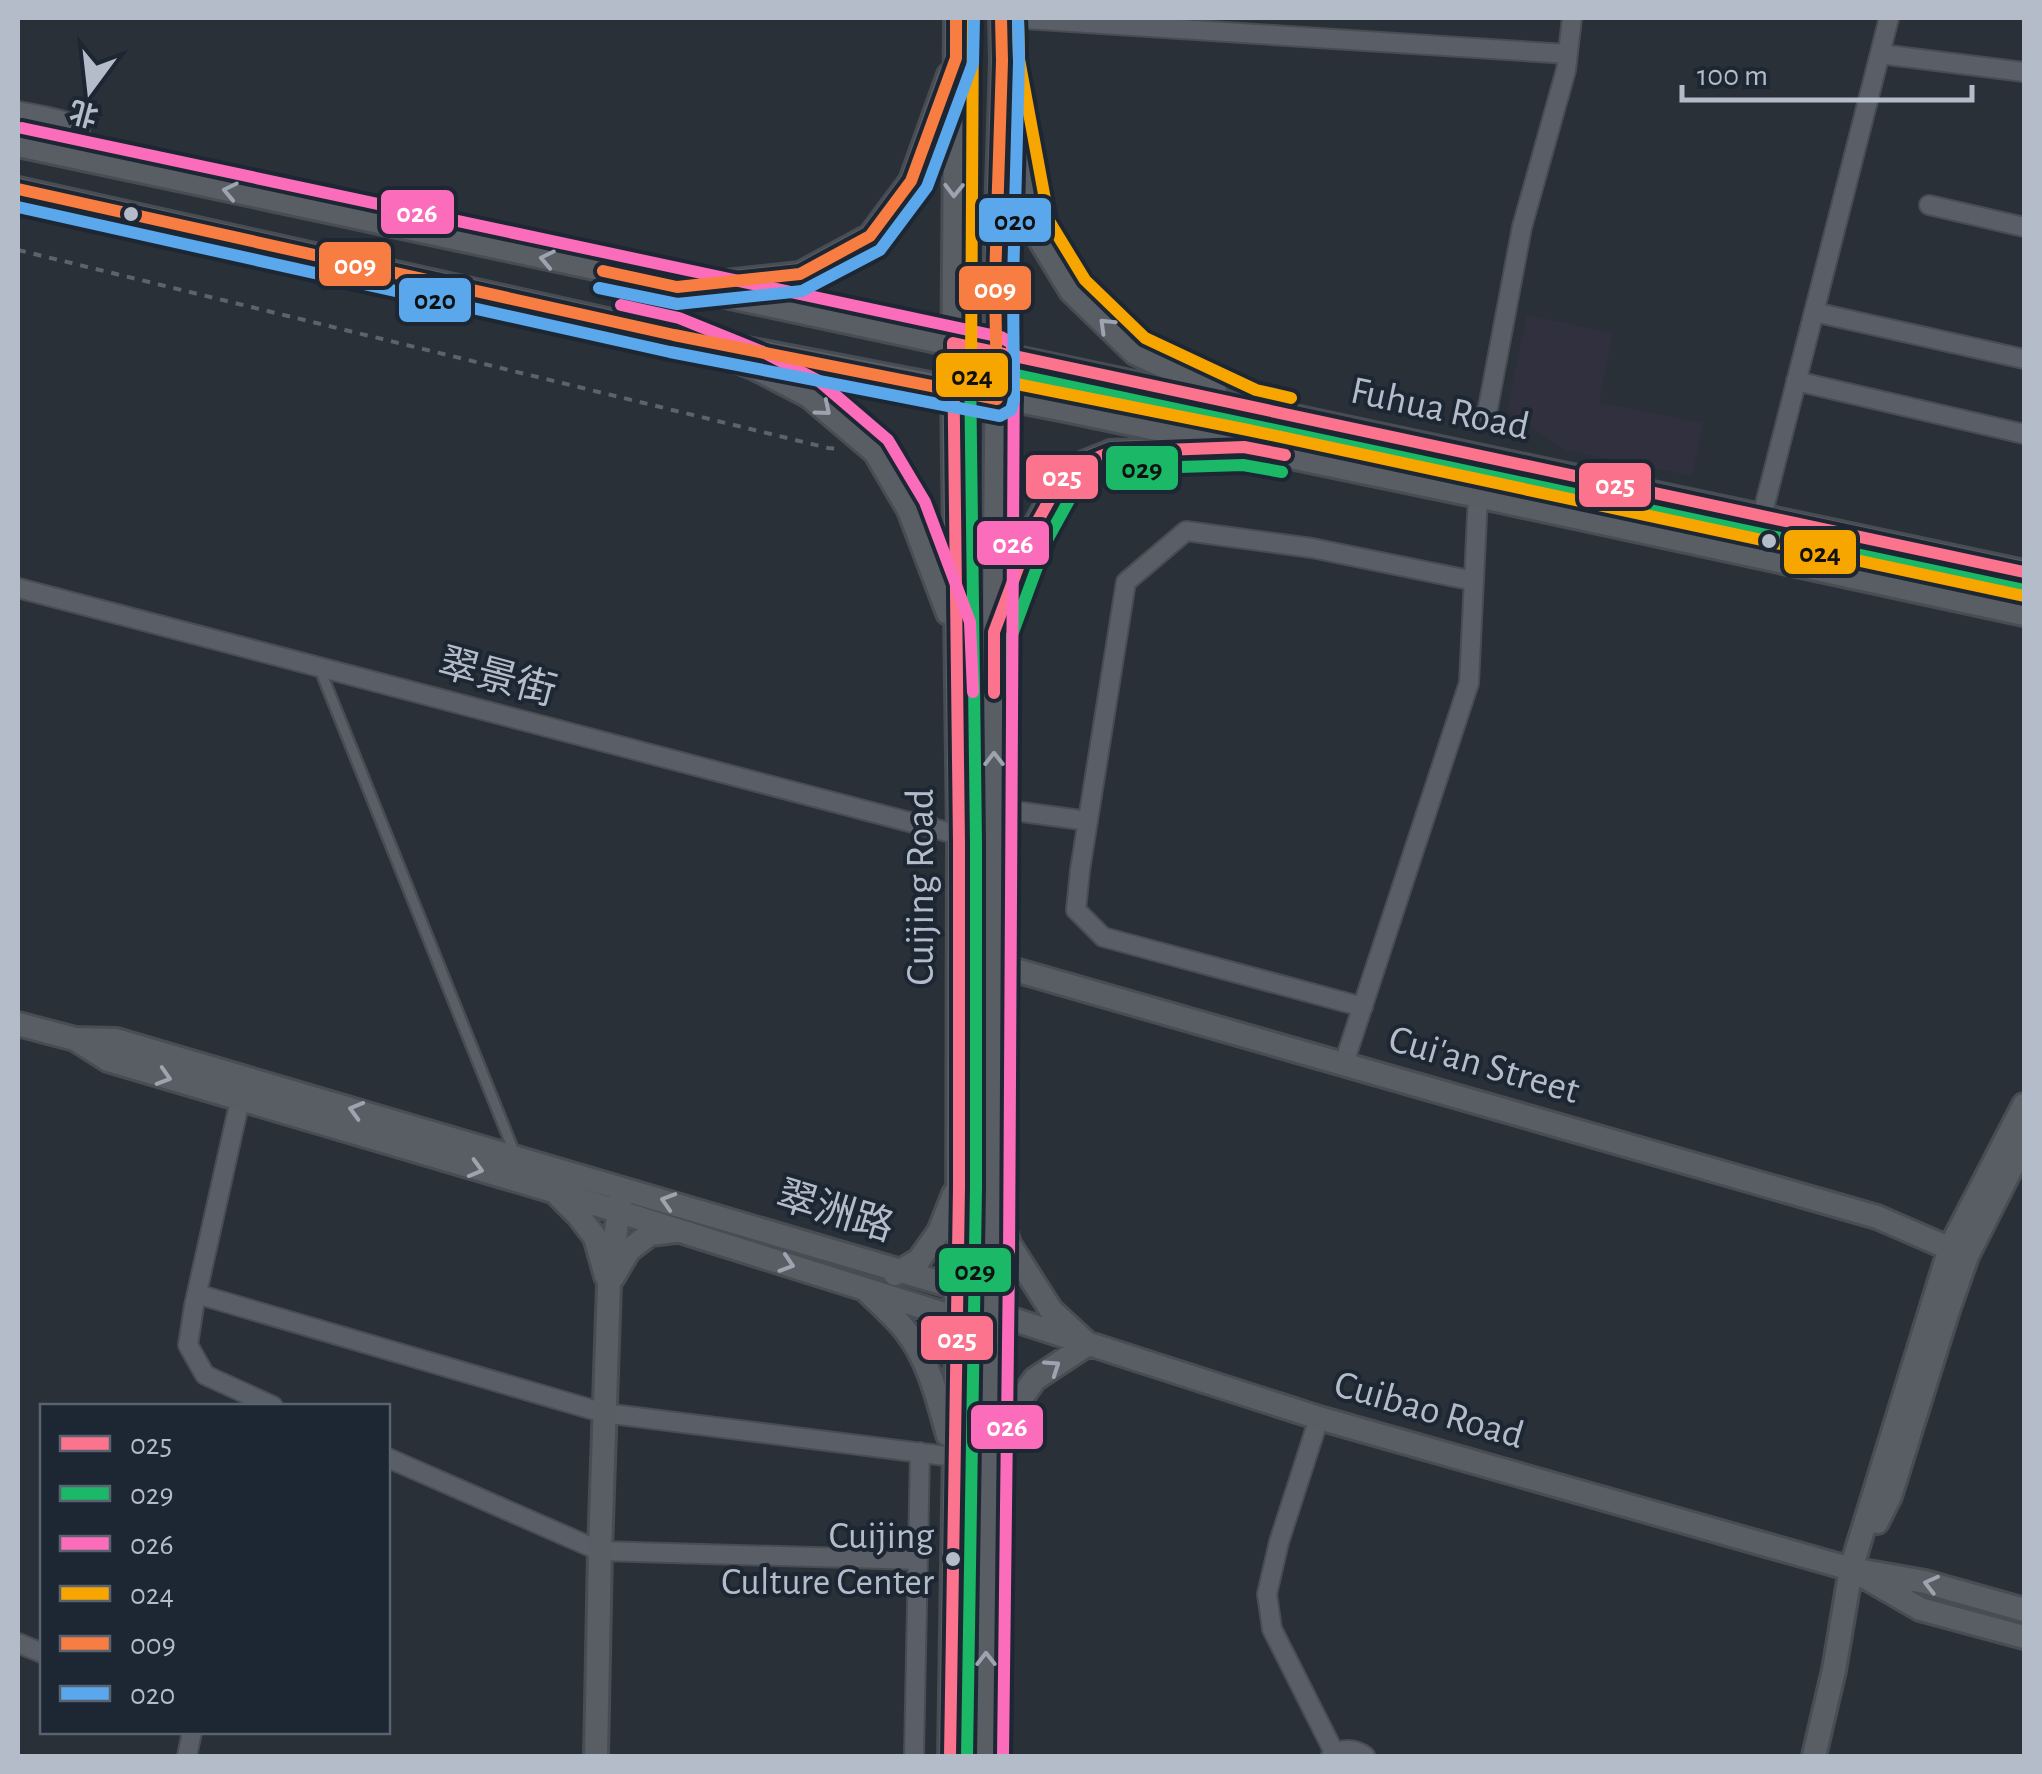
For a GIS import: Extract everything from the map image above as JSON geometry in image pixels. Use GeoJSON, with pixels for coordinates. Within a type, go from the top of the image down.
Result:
{"type":"FeatureCollection","features":[{"type":"Feature","properties":{"kind":"main road","name":"Cuijing Road"},"geometry":{"type":"LineString","coordinates":[[950,1756],[959,1183],[959,835],[952,390],[956,18]]}},
{"type":"Feature","properties":{"kind":"main road","name":"Cuijing Road"},"geometry":{"type":"LineString","coordinates":[[986,1756],[996,282],[1004,18]]}},
{"type":"Feature","properties":{"kind":"main road"},"geometry":{"type":"LineString","coordinates":[[677,288],[800,274],[870,236],[911,180],[956,58]]}},
{"type":"Feature","properties":{"kind":"main road"},"geometry":{"type":"LineString","coordinates":[[1002,61],[1032,227],[1071,291],[1135,353],[1250,407]]}},
{"type":"Feature","properties":{"kind":"main road","name":"Fuhua Road"},"geometry":{"type":"LineString","coordinates":[[18,145],[2024,572]]}},
{"type":"Feature","properties":{"kind":"main road","name":"Fuhua Road"},"geometry":{"type":"LineString","coordinates":[[18,189],[674,335],[1244,446],[2024,614]]}},
{"type":"Feature","properties":{"kind":"main road"},"geometry":{"type":"LineString","coordinates":[[674,335],[809,396],[875,452],[908,510],[954,628]]}},
{"type":"Feature","properties":{"kind":"main road"},"geometry":{"type":"LineString","coordinates":[[994,632],[1032,533],[1066,470],[1112,452],[1244,446]]}},
{"type":"Feature","properties":{"kind":"main road","name":"Cui'an Street"},"geometry":{"type":"LineString","coordinates":[[994,964],[1877,1217],[1959,1252]]}},
{"type":"Feature","properties":{"kind":"main road","name":"翠洲路"},"geometry":{"type":"LineString","coordinates":[[18,1024],[75,1039],[116,1040],[516,1156],[955,1287],[990,1312]]}},
{"type":"Feature","properties":{"kind":"main road","name":"翠洲路"},"geometry":{"type":"LineString","coordinates":[[75,1039],[108,1060],[618,1211],[958,1318],[990,1312]]}},
{"type":"Feature","properties":{"kind":"main road"},"geometry":{"type":"LineString","coordinates":[[1814,1756],[1851,1569],[1959,1252],[2024,1105]]}},
{"type":"Feature","properties":{"kind":"main road"},"geometry":{"type":"LineString","coordinates":[[1959,1252],[2024,1143]]}},
{"type":"Feature","properties":{"kind":"main road"},"geometry":{"type":"LineString","coordinates":[[954,1457],[921,1355],[907,1332],[865,1289],[920,1260],[939,1232],[959,1183]]}},
{"type":"Feature","properties":{"kind":"main road"},"geometry":{"type":"LineString","coordinates":[[596,1756],[609,1284],[624,1188]]}},
{"type":"Feature","properties":{"kind":"main road"},"geometry":{"type":"LineString","coordinates":[[988,1457],[1012,1411],[1035,1379],[1088,1344],[1050,1310],[1031,1280],[1009,1244],[992,1190]]}},
{"type":"Feature","properties":{"kind":"main road"},"geometry":{"type":"LineString","coordinates":[[553,1192],[594,1237],[609,1284]]}},
{"type":"Feature","properties":{"kind":"main road"},"geometry":{"type":"LineString","coordinates":[[609,1284],[629,1250],[650,1234],[680,1230]]}},
{"type":"Feature","properties":{"kind":"main road","name":"Cuibao Road"},"geometry":{"type":"LineString","coordinates":[[990,1312],[1319,1418],[1851,1569]]}},
{"type":"Feature","properties":{"kind":"main road"},"geometry":{"type":"LineString","coordinates":[[1851,1569],[1925,1582],[2024,1610]]}},
{"type":"Feature","properties":{"kind":"main road"},"geometry":{"type":"LineString","coordinates":[[1851,1569],[1920,1610],[2024,1637]]}},
{"type":"Feature","properties":{"kind":"street"},"geometry":{"type":"LineString","coordinates":[[1004,18],[1568,54]]}},
{"type":"Feature","properties":{"kind":"street"},"geometry":{"type":"LineString","coordinates":[[1487,413],[1522,226],[1566,70],[1572,18]]}},
{"type":"Feature","properties":{"kind":"street"},"geometry":{"type":"LineString","coordinates":[[1762,516],[1889,18]]}},
{"type":"Feature","properties":{"kind":"street"},"geometry":{"type":"LineString","coordinates":[[1880,54],[2024,72]]}},
{"type":"Feature","properties":{"kind":"street"},"geometry":{"type":"LineString","coordinates":[[18,111],[73,123],[81,139],[77,158]]}},
{"type":"Feature","properties":{"kind":"street"},"geometry":{"type":"LineString","coordinates":[[1930,205],[2024,227]]}},
{"type":"Feature","properties":{"kind":"street"},"geometry":{"type":"LineString","coordinates":[[1814,312],[2024,359]]}},
{"type":"Feature","properties":{"kind":"street"},"geometry":{"type":"LineString","coordinates":[[1796,381],[2024,434]]}},
{"type":"Feature","properties":{"kind":"street"},"geometry":{"type":"LineString","coordinates":[[1344,1063],[1469,683],[1478,496]]}},
{"type":"Feature","properties":{"kind":"street"},"geometry":{"type":"LineString","coordinates":[[1362,1007],[1103,937],[1076,910],[1126,582],[1186,531],[1312,548],[1474,582]]}},
{"type":"Feature","properties":{"kind":"street","name":"翠景街"},"geometry":{"type":"LineString","coordinates":[[18,588],[959,835]]}},
{"type":"Feature","properties":{"kind":"street"},"geometry":{"type":"LineString","coordinates":[[994,808],[1088,821]]}},
{"type":"Feature","properties":{"kind":"street"},"geometry":{"type":"LineString","coordinates":[[240,1100],[188,1345],[204,1375],[269,1404]]}},
{"type":"Feature","properties":{"kind":"street"},"geometry":{"type":"LineString","coordinates":[[197,1294],[604,1413],[954,1457]]}},
{"type":"Feature","properties":{"kind":"street"},"geometry":{"type":"LineString","coordinates":[[1319,1418],[1279,1542],[1267,1594],[1272,1630],[1333,1755],[1351,1750],[1365,1756]]}},
{"type":"Feature","properties":{"kind":"street"},"geometry":{"type":"LineString","coordinates":[[914,1756],[920,1452]]}},
{"type":"Feature","properties":{"kind":"street"},"geometry":{"type":"LineString","coordinates":[[390,1459],[600,1551],[918,1560]]}},
{"type":"Feature","properties":{"kind":"lane"},"geometry":{"type":"LineString","coordinates":[[318,667],[516,1156]]}},
{"type":"Feature","properties":{"kind":"path"},"geometry":{"type":"LineString","coordinates":[[18,250],[828,448],[875,452]]}},
{"type":"Feature","properties":{"kind":"shaded area"},"geometry":{"type":"Polygon","coordinates":[[[1527,315],[1613,333],[1599,402],[1703,423],[1692,476],[1565,450],[1507,410],[1527,315]]]}},
{"type":"Feature","properties":{"kind":"transit line","name":"009"},"geometry":{"type":"LineString","coordinates":[[603,271],[677,287],[800,274],[870,236],[911,181],[956,58],[956,18]]}},
{"type":"Feature","properties":{"kind":"transit line","name":"024"},"geometry":{"type":"LineString","coordinates":[[973,18],[971,375],[1248,430],[2024,596]]}},
{"type":"Feature","properties":{"kind":"transit line","name":"020"},"geometry":{"type":"LineString","coordinates":[[599,288],[677,304],[802,291],[880,250],[927,187],[973,63],[974,18]]}},
{"type":"Feature","properties":{"kind":"transit line","name":"009"},"geometry":{"type":"LineString","coordinates":[[18,189],[674,335],[997,399],[995,281],[1001,18]]}},
{"type":"Feature","properties":{"kind":"transit line","name":"024"},"geometry":{"type":"LineString","coordinates":[[1018,18],[1019,59],[1049,221],[1085,280],[1145,338],[1256,390],[1291,398]]}},
{"type":"Feature","properties":{"kind":"transit line","name":"020"},"geometry":{"type":"LineString","coordinates":[[18,207],[670,352],[1000,416],[1011,410],[1014,400],[1018,18]]}},
{"type":"Feature","properties":{"kind":"transit line","name":"026"},"geometry":{"type":"LineString","coordinates":[[22,128],[1001,337],[1011,343],[1014,354],[1009,1261],[1003,1756]]}},
{"type":"Feature","properties":{"kind":"transit line","name":"026"},"geometry":{"type":"LineString","coordinates":[[621,305],[679,318],[763,352],[819,381],[888,440],[925,502],[970,622],[973,692]]}},
{"type":"Feature","properties":{"kind":"transit line","name":"025"},"geometry":{"type":"LineString","coordinates":[[950,1756],[959,1188],[953,343],[2024,572]]}},
{"type":"Feature","properties":{"kind":"transit line","name":"029"},"geometry":{"type":"LineString","coordinates":[[967,1756],[976,1188],[970,365],[2020,589]]}},
{"type":"Feature","properties":{"kind":"transit line","name":"025"},"geometry":{"type":"LineString","coordinates":[[994,693],[994,632],[1031,533],[1066,470],[1111,452],[1244,447],[1285,455]]}},
{"type":"Feature","properties":{"kind":"transit line","name":"029"},"geometry":{"type":"LineString","coordinates":[[1012,693],[1012,635],[1047,540],[1078,484],[1115,469],[1243,465],[1282,472]]}},
{"type":"Feature","properties":{"kind":"place","name":"Cuijing Culture Center"},"geometry":{"type":"Point","coordinates":[953,1559]}}]}
